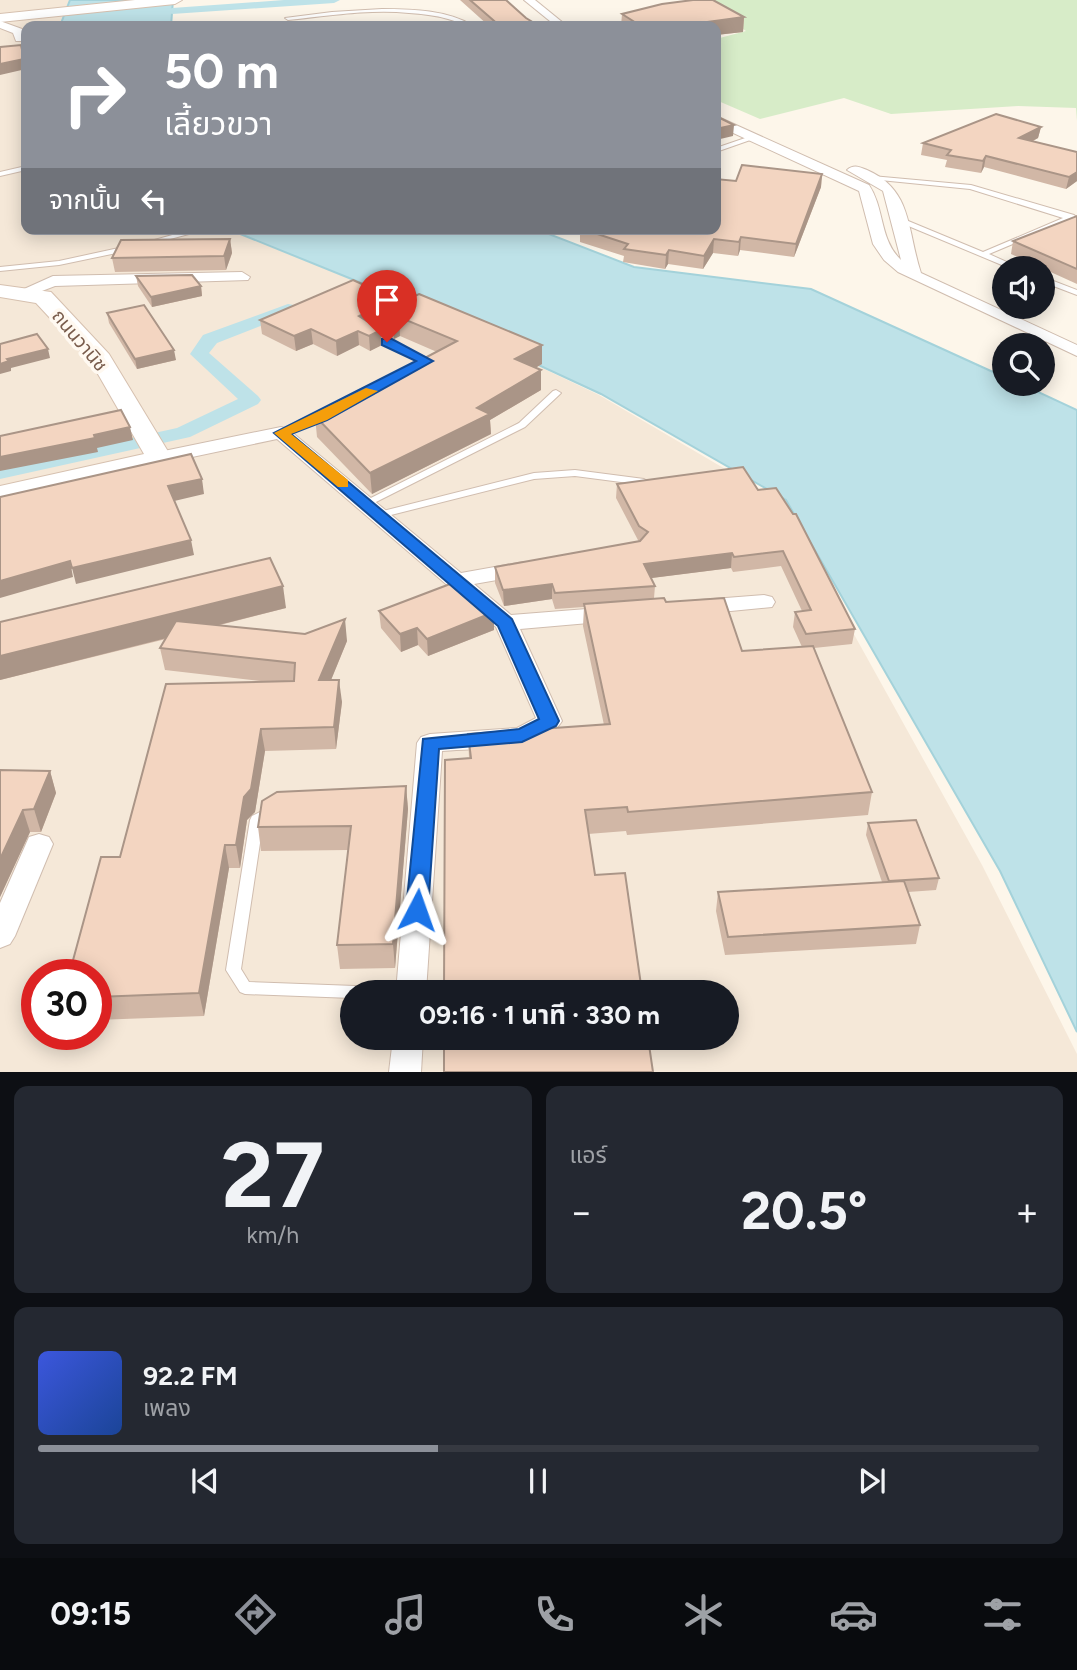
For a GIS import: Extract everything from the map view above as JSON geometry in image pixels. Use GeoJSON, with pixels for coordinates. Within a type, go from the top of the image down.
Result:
{"type":"FeatureCollection","features":[{"type":"Feature","properties":{"kind":"street"},"geometry":{"type":"LineString","coordinates":[[0,18],[175,0]]}},
{"type":"Feature","properties":{"kind":"street"},"geometry":{"type":"LineString","coordinates":[[525,4],[537,21]]}},
{"type":"Feature","properties":{"kind":"street"},"geometry":{"type":"LineString","coordinates":[[525,4],[554,21]]}},
{"type":"Feature","properties":{"kind":"street"},"geometry":{"type":"LineString","coordinates":[[0,24],[18,32],[20,38]]}},
{"type":"Feature","properties":{"kind":"street"},"geometry":{"type":"LineString","coordinates":[[721,112],[872,178],[892,195],[914,276]]}},
{"type":"Feature","properties":{"kind":"street"},"geometry":{"type":"LineString","coordinates":[[721,122],[864,188],[870,195],[878,244],[890,260],[914,276],[1077,351]]}},
{"type":"Feature","properties":{"kind":"street"},"geometry":{"type":"LineString","coordinates":[[11,293],[53,281],[242,277]]}},
{"type":"Feature","properties":{"kind":"street","name":"ถนนวานิช"},"geometry":{"type":"LineString","coordinates":[[11,293],[43,297],[101,359],[130,418],[159,458]]}},
{"type":"Feature","properties":{"kind":"street"},"geometry":{"type":"LineString","coordinates":[[0,494],[281,433],[506,623],[550,721],[522,736],[430,744],[419,801],[412,980]]}},
{"type":"Feature","properties":{"kind":"street"},"geometry":{"type":"LineString","coordinates":[[456,581],[538,566]]}},
{"type":"Feature","properties":{"kind":"street"},"geometry":{"type":"LineString","coordinates":[[682,608],[764,602]]}},
{"type":"Feature","properties":{"kind":"street"},"geometry":{"type":"LineString","coordinates":[[506,623],[628,613]]}},
{"type":"Feature","properties":{"kind":"street"},"geometry":{"type":"LineString","coordinates":[[0,936],[38,844]]}},
{"type":"Feature","properties":{"kind":"street"},"geometry":{"type":"LineString","coordinates":[[405,1072],[407,1050]]}},
{"type":"Feature","properties":{"kind":"lane"},"geometry":{"type":"LineString","coordinates":[[288,18],[394,9],[446,13],[461,21]]}},
{"type":"Feature","properties":{"kind":"lane"},"geometry":{"type":"LineString","coordinates":[[629,21],[645,19]]}},
{"type":"Feature","properties":{"kind":"lane"},"geometry":{"type":"LineString","coordinates":[[721,148],[754,137]]}},
{"type":"Feature","properties":{"kind":"lane"},"geometry":{"type":"LineString","coordinates":[[0,174],[21,169]]}},
{"type":"Feature","properties":{"kind":"lane"},"geometry":{"type":"LineString","coordinates":[[872,178],[971,187],[1074,218]]}},
{"type":"Feature","properties":{"kind":"lane"},"geometry":{"type":"LineString","coordinates":[[984,254],[1074,218]]}},
{"type":"Feature","properties":{"kind":"lane"},"geometry":{"type":"LineString","coordinates":[[898,220],[992,258]]}},
{"type":"Feature","properties":{"kind":"lane"},"geometry":{"type":"LineString","coordinates":[[0,269],[59,263],[179,235]]}},
{"type":"Feature","properties":{"kind":"lane"},"geometry":{"type":"LineString","coordinates":[[1055,284],[1077,293]]}},
{"type":"Feature","properties":{"kind":"lane"},"geometry":{"type":"LineString","coordinates":[[380,327],[368,332],[426,361],[403,374]]}},
{"type":"Feature","properties":{"kind":"lane"},"geometry":{"type":"LineString","coordinates":[[373,509],[522,425],[556,393]]}},
{"type":"Feature","properties":{"kind":"lane"},"geometry":{"type":"LineString","coordinates":[[281,433],[334,411]]}},
{"type":"Feature","properties":{"kind":"lane"},"geometry":{"type":"LineString","coordinates":[[373,509],[534,476],[575,473],[637,483],[662,481]]}},
{"type":"Feature","properties":{"kind":"lane"},"geometry":{"type":"LineString","coordinates":[[291,807],[278,807],[257,821],[233,971],[245,988],[340,991]]}},
{"type":"Feature","properties":{"kind":"shaded area"},"geometry":{"type":"Polygon","coordinates":[[[0,0],[70,0],[62,21],[21,21],[21,235],[262,235],[599,395],[780,501],[982,865],[1077,1054],[1077,1072],[0,1072],[0,0]]]}},
{"type":"Feature","properties":{"kind":"green space"},"geometry":{"type":"Polygon","coordinates":[[[697,0],[1077,0],[1077,121],[1076,108],[1018,106],[891,114],[844,98],[760,119],[721,102],[721,38],[746,31],[697,0]]]}},
{"type":"Feature","properties":{"kind":"water"},"geometry":{"type":"Polygon","coordinates":[[[70,0],[173,0],[171,21],[62,21],[70,0]]]}},
{"type":"Feature","properties":{"kind":"water"},"geometry":{"type":"Polygon","coordinates":[[[243,235],[551,235],[634,267],[811,289],[992,372],[992,396],[1047,396],[1077,410],[1077,1032],[1000,871],[786,500],[601,394],[359,282],[243,235]]]}},
{"type":"Feature","properties":{"kind":"building"},"geometry":{"type":"Polygon","coordinates":[[[470,0],[506,0],[531,21],[494,21],[470,0]]]}},
{"type":"Feature","properties":{"kind":"building"},"geometry":{"type":"Polygon","coordinates":[[[713,0],[744,17],[715,21],[633,21],[622,14],[662,4],[713,0]]]}},
{"type":"Feature","properties":{"kind":"building"},"geometry":{"type":"Polygon","coordinates":[[[21,45],[21,60],[0,64],[0,47],[21,45]]]}},
{"type":"Feature","properties":{"kind":"building"},"geometry":{"type":"Polygon","coordinates":[[[996,114],[1041,127],[1019,138],[1077,152],[1077,172],[1069,177],[986,156],[983,161],[947,155],[951,150],[923,143],[996,114]]]}},
{"type":"Feature","properties":{"kind":"building"},"geometry":{"type":"Polygon","coordinates":[[[721,118],[734,125],[721,128],[721,118]]]}},
{"type":"Feature","properties":{"kind":"building"},"geometry":{"type":"Polygon","coordinates":[[[742,165],[822,174],[796,244],[741,237],[739,242],[714,239],[704,256],[669,250],[666,255],[624,249],[628,244],[600,235],[721,235],[721,180],[736,181],[742,165]]]}},
{"type":"Feature","properties":{"kind":"building"},"geometry":{"type":"Polygon","coordinates":[[[1077,216],[1077,269],[1055,259],[1055,256],[1047,256],[1013,241],[1077,216]]]}},
{"type":"Feature","properties":{"kind":"building"},"geometry":{"type":"Polygon","coordinates":[[[230,239],[224,256],[112,258],[121,240],[230,239]]]}},
{"type":"Feature","properties":{"kind":"building"},"geometry":{"type":"Polygon","coordinates":[[[192,275],[201,286],[151,297],[136,276],[192,275]]]}},
{"type":"Feature","properties":{"kind":"building"},"geometry":{"type":"Polygon","coordinates":[[[353,280],[382,293],[387,290],[400,296],[359,316],[381,330],[369,336],[358,331],[336,341],[311,329],[294,336],[260,320],[353,280]]]}},
{"type":"Feature","properties":{"kind":"building"},"geometry":{"type":"Polygon","coordinates":[[[419,294],[542,345],[515,359],[541,370],[477,408],[490,414],[370,473],[315,416],[457,341],[399,317],[393,320],[379,313],[419,294]]]}},
{"type":"Feature","properties":{"kind":"building"},"geometry":{"type":"Polygon","coordinates":[[[144,305],[174,350],[135,359],[107,313],[144,305]]]}},
{"type":"Feature","properties":{"kind":"building"},"geometry":{"type":"Polygon","coordinates":[[[37,334],[48,349],[7,359],[9,361],[0,364],[0,344],[37,334]]]}},
{"type":"Feature","properties":{"kind":"building"},"geometry":{"type":"Polygon","coordinates":[[[121,410],[130,427],[94,435],[95,438],[0,457],[0,436],[121,410]]]}},
{"type":"Feature","properties":{"kind":"building"},"geometry":{"type":"Polygon","coordinates":[[[191,454],[202,479],[168,486],[191,540],[72,568],[70,561],[0,581],[0,497],[191,454]]]}},
{"type":"Feature","properties":{"kind":"building"},"geometry":{"type":"Polygon","coordinates":[[[743,467],[758,490],[776,488],[793,514],[796,514],[855,629],[806,634],[795,612],[811,610],[783,551],[734,557],[732,553],[644,564],[655,586],[555,593],[552,584],[503,590],[495,567],[640,541],[648,532],[639,526],[617,484],[743,467]]]}},
{"type":"Feature","properties":{"kind":"building"},"geometry":{"type":"Polygon","coordinates":[[[270,558],[283,586],[0,656],[0,622],[270,558]]]}},
{"type":"Feature","properties":{"kind":"building"},"geometry":{"type":"Polygon","coordinates":[[[458,581],[494,612],[427,639],[417,628],[400,634],[379,611],[458,581]]]}},
{"type":"Feature","properties":{"kind":"building"},"geometry":{"type":"Polygon","coordinates":[[[664,598],[666,602],[724,598],[742,651],[813,646],[872,792],[628,812],[627,807],[585,810],[595,875],[625,873],[640,980],[444,980],[445,760],[471,758],[468,734],[610,724],[584,604],[664,598]]]}},
{"type":"Feature","properties":{"kind":"building"},"geometry":{"type":"Polygon","coordinates":[[[345,619],[319,680],[339,680],[334,727],[261,729],[251,789],[244,797],[236,845],[225,845],[199,993],[112,996],[112,959],[73,959],[101,857],[120,857],[166,684],[294,681],[295,663],[160,648],[176,621],[305,634],[345,619]]]}},
{"type":"Feature","properties":{"kind":"building"},"geometry":{"type":"Polygon","coordinates":[[[0,770],[50,771],[34,809],[23,810],[0,859],[0,770]]]}},
{"type":"Feature","properties":{"kind":"building"},"geometry":{"type":"Polygon","coordinates":[[[406,786],[393,944],[337,945],[351,826],[258,827],[262,801],[277,792],[406,786]]]}},
{"type":"Feature","properties":{"kind":"building"},"geometry":{"type":"Polygon","coordinates":[[[916,820],[939,878],[889,881],[868,823],[916,820]]]}},
{"type":"Feature","properties":{"kind":"building"},"geometry":{"type":"Polygon","coordinates":[[[904,881],[920,925],[728,937],[718,892],[904,881]]]}},
{"type":"Feature","properties":{"kind":"building"},"geometry":{"type":"Polygon","coordinates":[[[444,1050],[650,1050],[653,1072],[444,1072],[444,1050]]]}},
{"type":"Feature","properties":{"kind":"waterway"},"geometry":{"type":"LineString","coordinates":[[172,11],[334,0]]}},
{"type":"Feature","properties":{"kind":"waterway"},"geometry":{"type":"LineString","coordinates":[[0,473],[183,433],[251,400],[199,354],[210,339],[288,309]]}},
{"type":"Feature","properties":{"kind":"slow traffic"},"geometry":{"type":"LineString","coordinates":[[343,483],[281,433],[322,417],[371,391]]}},
{"type":"Feature","properties":{"kind":"route"},"geometry":{"type":"LineString","coordinates":[[387,342],[426,361],[322,417],[281,433],[312,456],[506,623],[550,721],[522,736],[430,744],[417,910]]}}]}
